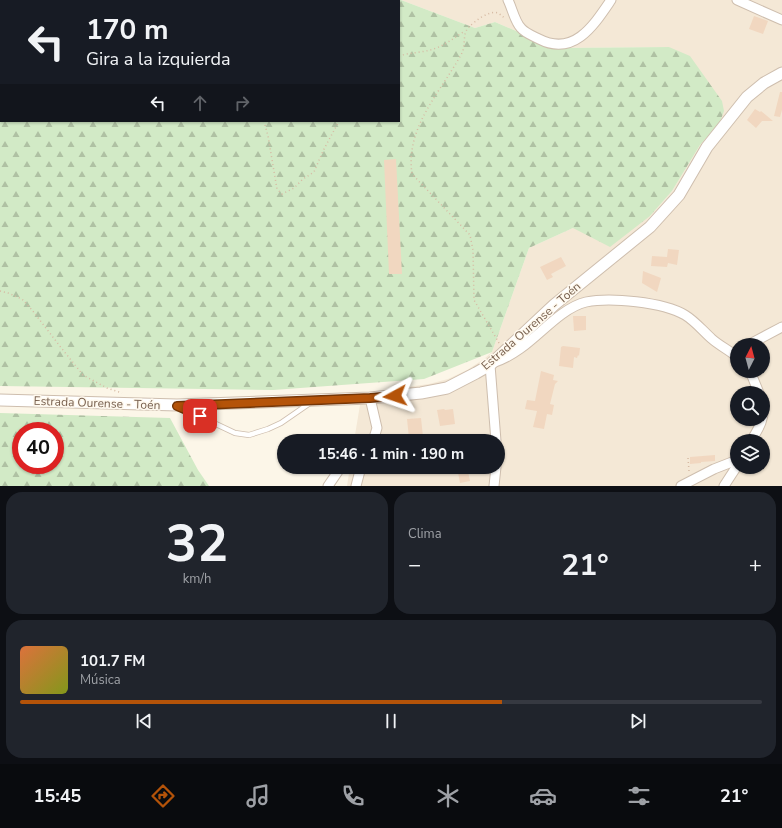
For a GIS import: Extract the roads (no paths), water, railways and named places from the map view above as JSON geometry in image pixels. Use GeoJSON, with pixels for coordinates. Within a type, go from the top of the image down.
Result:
{"type":"FeatureCollection","features":[{"type":"Feature","properties":{"kind":"street"},"geometry":{"type":"LineString","coordinates":[[508,0],[521,28],[547,43],[555,45],[566,43],[583,35],[591,28],[611,0]]}},
{"type":"Feature","properties":{"kind":"street"},"geometry":{"type":"LineString","coordinates":[[737,0],[782,20]]}},
{"type":"Feature","properties":{"kind":"street","name":"Estrada Ourense - Toén"},"geometry":{"type":"LineString","coordinates":[[0,400],[177,406],[370,398],[421,393],[446,388],[491,364],[554,305],[658,219],[679,195],[707,147],[747,97],[764,82],[782,73]]}},
{"type":"Feature","properties":{"kind":"street"},"geometry":{"type":"LineString","coordinates":[[496,434],[491,364],[513,354],[562,314],[577,305],[593,301],[610,300],[650,304],[677,311],[687,317],[713,340],[730,350]]}},
{"type":"Feature","properties":{"kind":"street"},"geometry":{"type":"LineString","coordinates":[[761,338],[782,327]]}},
{"type":"Feature","properties":{"kind":"street"},"geometry":{"type":"LineString","coordinates":[[370,398],[377,428],[375,434]]}},
{"type":"Feature","properties":{"kind":"street"},"geometry":{"type":"LineString","coordinates":[[681,486],[714,468],[730,462]]}},
{"type":"Feature","properties":{"kind":"street"},"geometry":{"type":"LineString","coordinates":[[328,486],[336,474]]}},
{"type":"Feature","properties":{"kind":"street"},"geometry":{"type":"LineString","coordinates":[[356,486],[359,474]]}},
{"type":"Feature","properties":{"kind":"street"},"geometry":{"type":"LineString","coordinates":[[494,486],[495,474]]}},
{"type":"Feature","properties":{"kind":"street"},"geometry":{"type":"LineString","coordinates":[[724,486],[732,474]]}},
{"type":"Feature","properties":{"kind":"lane"},"geometry":{"type":"LineString","coordinates":[[177,406],[235,433],[249,435],[281,423],[314,400]]}}]}
